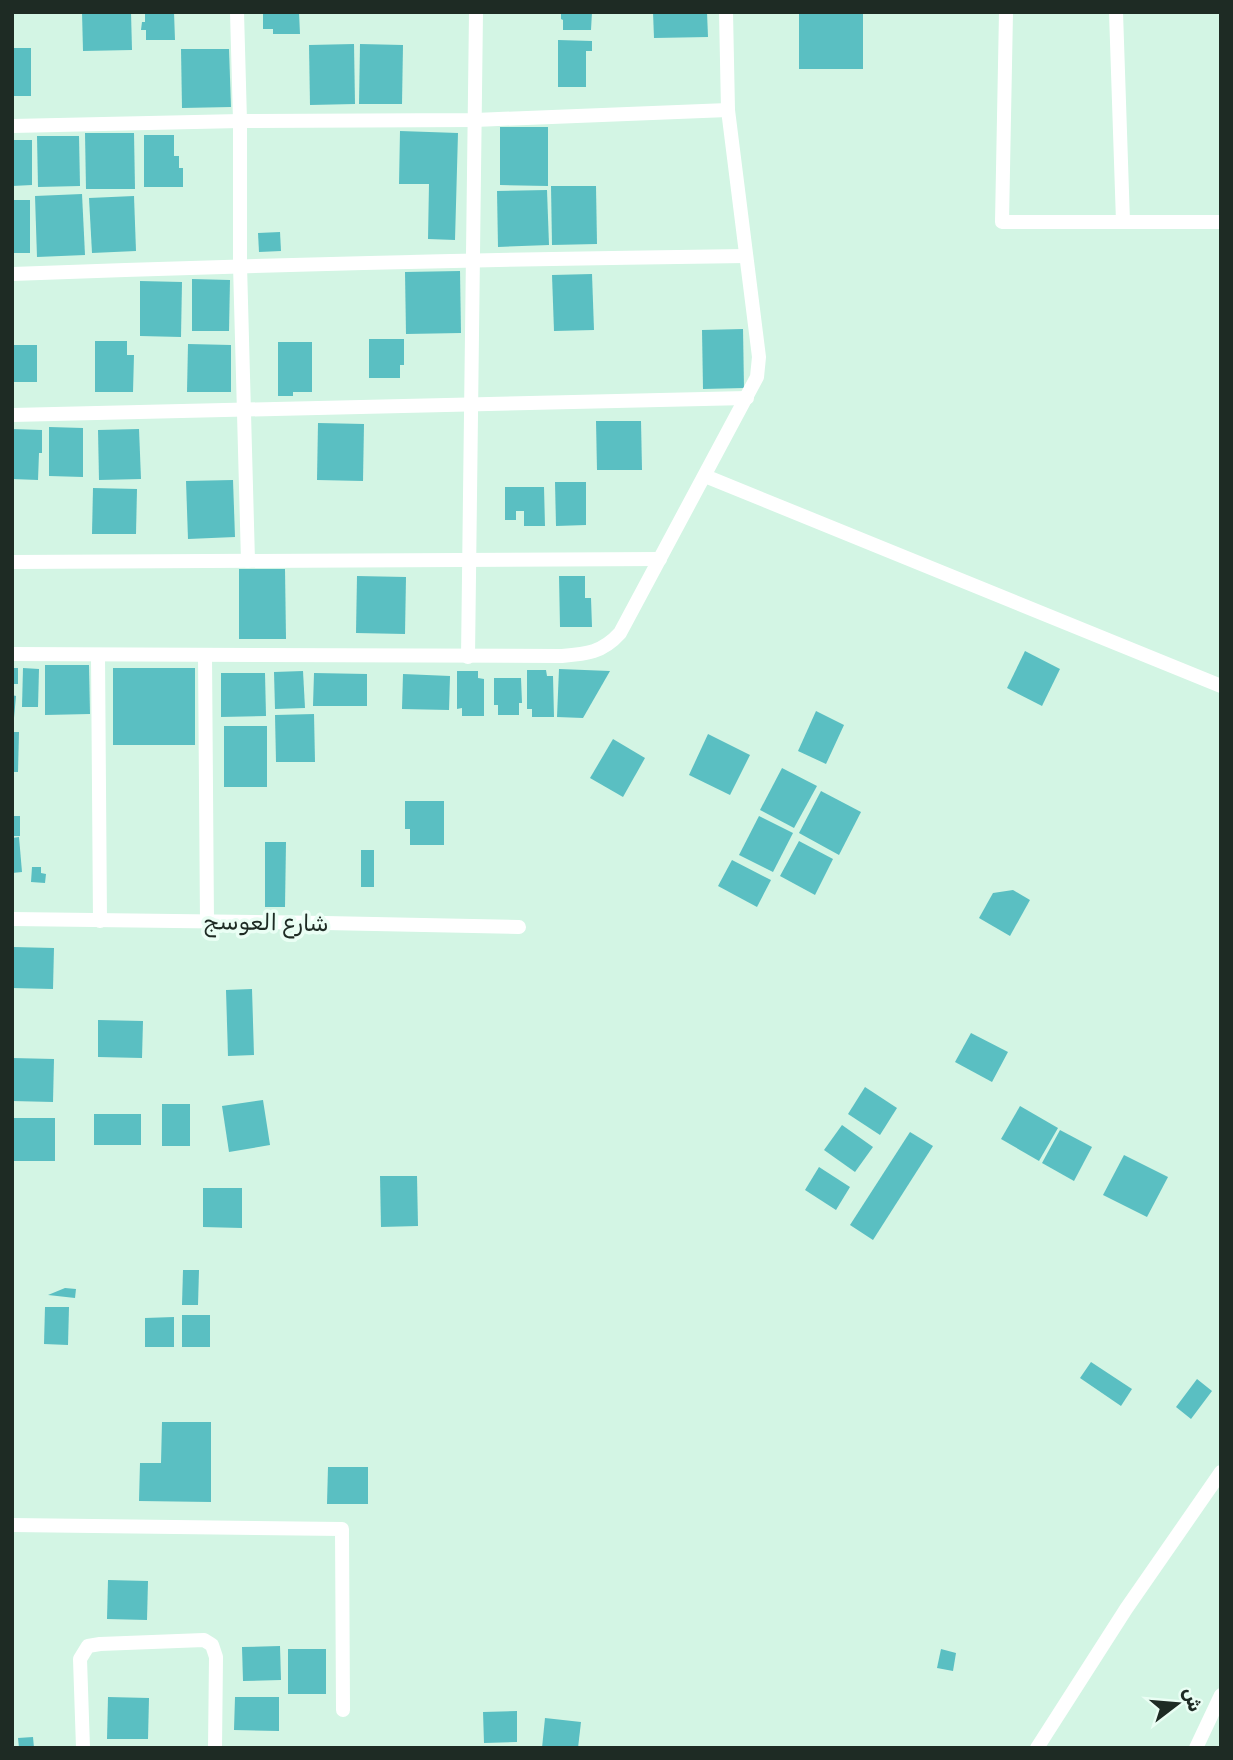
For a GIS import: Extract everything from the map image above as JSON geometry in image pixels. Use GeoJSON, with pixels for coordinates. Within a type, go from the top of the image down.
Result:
{"type":"FeatureCollection","features":[{"type":"Feature","properties":{"kind":"street"},"geometry":{"type":"LineString","coordinates":[[237,12],[248,561]]}},
{"type":"Feature","properties":{"kind":"street"},"geometry":{"type":"LineString","coordinates":[[468,657],[476,12]]}},
{"type":"Feature","properties":{"kind":"street"},"geometry":{"type":"LineString","coordinates":[[12,654],[561,656],[597,651],[610,644],[620,633],[747,398],[759,367],[728,110],[726,12]]}},
{"type":"Feature","properties":{"kind":"street"},"geometry":{"type":"LineString","coordinates":[[1006,12],[1002,222],[1221,222]]}},
{"type":"Feature","properties":{"kind":"street"},"geometry":{"type":"LineString","coordinates":[[1116,12],[1122,222]]}},
{"type":"Feature","properties":{"kind":"street"},"geometry":{"type":"LineString","coordinates":[[12,126],[475,120],[728,110]]}},
{"type":"Feature","properties":{"kind":"street"},"geometry":{"type":"LineString","coordinates":[[12,274],[240,265],[746,257]]}},
{"type":"Feature","properties":{"kind":"street"},"geometry":{"type":"LineString","coordinates":[[12,415],[747,398]]}},
{"type":"Feature","properties":{"kind":"street"},"geometry":{"type":"LineString","coordinates":[[705,476],[1221,686]]}},
{"type":"Feature","properties":{"kind":"street"},"geometry":{"type":"LineString","coordinates":[[12,562],[660,559]]}},
{"type":"Feature","properties":{"kind":"street"},"geometry":{"type":"LineString","coordinates":[[98,655],[100,921]]}},
{"type":"Feature","properties":{"kind":"street"},"geometry":{"type":"LineString","coordinates":[[205,655],[207,922]]}},
{"type":"Feature","properties":{"kind":"street","name":"شارع العوسج"},"geometry":{"type":"LineString","coordinates":[[12,919],[519,927]]}},
{"type":"Feature","properties":{"kind":"street"},"geometry":{"type":"LineString","coordinates":[[1037,1748],[1126,1609],[1221,1472]]}},
{"type":"Feature","properties":{"kind":"street"},"geometry":{"type":"LineString","coordinates":[[12,1525],[342,1529],[343,1710]]}},
{"type":"Feature","properties":{"kind":"street"},"geometry":{"type":"LineString","coordinates":[[82,1748],[80,1658],[88,1646],[204,1640],[212,1645],[216,1657],[215,1748]]}},
{"type":"Feature","properties":{"kind":"street"},"geometry":{"type":"LineString","coordinates":[[1196,1748],[1221,1695]]}},
{"type":"Feature","properties":{"kind":"building"},"geometry":{"type":"Polygon","coordinates":[[[82,12],[131,12],[132,50],[83,51],[82,12]]]}},
{"type":"Feature","properties":{"kind":"building"},"geometry":{"type":"Polygon","coordinates":[[[145,12],[174,12],[175,40],[146,40],[146,30],[141,30],[142,22],[145,22],[145,12]]]}},
{"type":"Feature","properties":{"kind":"building"},"geometry":{"type":"Polygon","coordinates":[[[263,12],[299,12],[300,34],[273,34],[273,29],[263,29],[263,12]]]}},
{"type":"Feature","properties":{"kind":"building"},"geometry":{"type":"Polygon","coordinates":[[[561,12],[592,12],[591,30],[563,30],[561,12]]]}},
{"type":"Feature","properties":{"kind":"building"},"geometry":{"type":"Polygon","coordinates":[[[653,12],[707,12],[708,37],[654,38],[653,12]]]}},
{"type":"Feature","properties":{"kind":"building"},"geometry":{"type":"Polygon","coordinates":[[[799,12],[863,12],[863,69],[799,69],[799,12]]]}},
{"type":"Feature","properties":{"kind":"building"},"geometry":{"type":"Polygon","coordinates":[[[558,40],[592,41],[592,51],[586,51],[586,87],[558,87],[558,40]]]}},
{"type":"Feature","properties":{"kind":"building"},"geometry":{"type":"Polygon","coordinates":[[[354,44],[355,104],[310,105],[309,45],[354,44]]]}},
{"type":"Feature","properties":{"kind":"building"},"geometry":{"type":"Polygon","coordinates":[[[360,44],[403,45],[402,104],[359,104],[360,44]]]}},
{"type":"Feature","properties":{"kind":"building"},"geometry":{"type":"Polygon","coordinates":[[[12,48],[31,48],[31,96],[12,96],[12,48]]]}},
{"type":"Feature","properties":{"kind":"building"},"geometry":{"type":"Polygon","coordinates":[[[181,49],[229,49],[231,107],[182,108],[181,49]]]}},
{"type":"Feature","properties":{"kind":"building"},"geometry":{"type":"Polygon","coordinates":[[[500,127],[548,127],[548,186],[500,185],[500,127]]]}},
{"type":"Feature","properties":{"kind":"building"},"geometry":{"type":"Polygon","coordinates":[[[400,131],[458,133],[455,240],[428,239],[429,184],[399,184],[400,131]]]}},
{"type":"Feature","properties":{"kind":"building"},"geometry":{"type":"Polygon","coordinates":[[[85,133],[134,133],[135,189],[86,189],[85,133]]]}},
{"type":"Feature","properties":{"kind":"building"},"geometry":{"type":"Polygon","coordinates":[[[144,135],[174,135],[174,156],[179,156],[179,168],[183,168],[183,187],[144,187],[144,135]]]}},
{"type":"Feature","properties":{"kind":"building"},"geometry":{"type":"Polygon","coordinates":[[[37,136],[79,136],[80,186],[38,187],[37,136]]]}},
{"type":"Feature","properties":{"kind":"building"},"geometry":{"type":"Polygon","coordinates":[[[12,140],[32,140],[32,185],[12,186],[12,140]]]}},
{"type":"Feature","properties":{"kind":"building"},"geometry":{"type":"Polygon","coordinates":[[[551,186],[596,186],[597,244],[552,245],[551,186]]]}},
{"type":"Feature","properties":{"kind":"building"},"geometry":{"type":"Polygon","coordinates":[[[547,190],[549,245],[498,247],[497,191],[547,190]]]}},
{"type":"Feature","properties":{"kind":"building"},"geometry":{"type":"Polygon","coordinates":[[[82,194],[85,255],[37,257],[35,196],[82,194]]]}},
{"type":"Feature","properties":{"kind":"building"},"geometry":{"type":"Polygon","coordinates":[[[134,196],[136,251],[92,253],[89,198],[134,196]]]}},
{"type":"Feature","properties":{"kind":"building"},"geometry":{"type":"Polygon","coordinates":[[[12,200],[30,200],[30,253],[12,253],[12,200]]]}},
{"type":"Feature","properties":{"kind":"building"},"geometry":{"type":"Polygon","coordinates":[[[280,232],[281,251],[259,252],[258,233],[280,232]]]}},
{"type":"Feature","properties":{"kind":"building"},"geometry":{"type":"Polygon","coordinates":[[[460,271],[461,333],[406,334],[405,272],[460,271]]]}},
{"type":"Feature","properties":{"kind":"building"},"geometry":{"type":"Polygon","coordinates":[[[592,274],[594,330],[554,331],[552,275],[592,274]]]}},
{"type":"Feature","properties":{"kind":"building"},"geometry":{"type":"Polygon","coordinates":[[[192,279],[230,280],[229,331],[192,331],[192,279]]]}},
{"type":"Feature","properties":{"kind":"building"},"geometry":{"type":"Polygon","coordinates":[[[140,281],[182,282],[181,337],[140,336],[140,281]]]}},
{"type":"Feature","properties":{"kind":"building"},"geometry":{"type":"Polygon","coordinates":[[[743,329],[744,388],[703,389],[702,330],[743,329]]]}},
{"type":"Feature","properties":{"kind":"building"},"geometry":{"type":"Polygon","coordinates":[[[369,339],[404,339],[404,365],[400,365],[400,378],[369,378],[369,339]]]}},
{"type":"Feature","properties":{"kind":"building"},"geometry":{"type":"Polygon","coordinates":[[[95,341],[127,341],[127,355],[134,355],[133,392],[95,392],[95,341]]]}},
{"type":"Feature","properties":{"kind":"building"},"geometry":{"type":"Polygon","coordinates":[[[278,342],[312,342],[312,392],[293,392],[293,396],[278,396],[278,342]]]}},
{"type":"Feature","properties":{"kind":"building"},"geometry":{"type":"Polygon","coordinates":[[[188,344],[231,345],[231,392],[187,392],[188,344]]]}},
{"type":"Feature","properties":{"kind":"building"},"geometry":{"type":"Polygon","coordinates":[[[12,345],[37,345],[37,382],[12,382],[12,345]]]}},
{"type":"Feature","properties":{"kind":"building"},"geometry":{"type":"Polygon","coordinates":[[[596,421],[641,421],[642,470],[597,470],[596,421]]]}},
{"type":"Feature","properties":{"kind":"building"},"geometry":{"type":"Polygon","coordinates":[[[318,423],[364,424],[363,481],[317,480],[318,423]]]}},
{"type":"Feature","properties":{"kind":"building"},"geometry":{"type":"Polygon","coordinates":[[[49,427],[83,428],[83,477],[49,476],[49,427]]]}},
{"type":"Feature","properties":{"kind":"building"},"geometry":{"type":"Polygon","coordinates":[[[12,429],[42,430],[38,480],[12,479],[12,429]]]}},
{"type":"Feature","properties":{"kind":"building"},"geometry":{"type":"Polygon","coordinates":[[[139,429],[141,479],[99,480],[98,430],[139,429]]]}},
{"type":"Feature","properties":{"kind":"building"},"geometry":{"type":"Polygon","coordinates":[[[233,480],[235,537],[188,539],[186,481],[233,480]]]}},
{"type":"Feature","properties":{"kind":"building"},"geometry":{"type":"Polygon","coordinates":[[[555,482],[586,482],[586,525],[556,526],[555,482]]]}},
{"type":"Feature","properties":{"kind":"building"},"geometry":{"type":"Polygon","coordinates":[[[505,487],[544,487],[545,526],[524,526],[524,511],[516,511],[516,520],[505,520],[505,487]]]}},
{"type":"Feature","properties":{"kind":"building"},"geometry":{"type":"Polygon","coordinates":[[[93,488],[137,489],[136,534],[92,534],[93,488]]]}},
{"type":"Feature","properties":{"kind":"building"},"geometry":{"type":"Polygon","coordinates":[[[239,569],[285,569],[286,639],[239,639],[239,569]]]}},
{"type":"Feature","properties":{"kind":"building"},"geometry":{"type":"Polygon","coordinates":[[[357,576],[406,577],[405,634],[356,633],[357,576]]]}},
{"type":"Feature","properties":{"kind":"building"},"geometry":{"type":"Polygon","coordinates":[[[559,576],[585,576],[585,598],[591,598],[592,627],[560,627],[559,576]]]}},
{"type":"Feature","properties":{"kind":"building"},"geometry":{"type":"Polygon","coordinates":[[[1025,651],[1060,669],[1042,706],[1007,688],[1025,651]]]}},
{"type":"Feature","properties":{"kind":"building"},"geometry":{"type":"Polygon","coordinates":[[[45,665],[89,665],[90,714],[45,715],[45,665]]]}},
{"type":"Feature","properties":{"kind":"building"},"geometry":{"type":"Polygon","coordinates":[[[12,668],[18,668],[18,684],[12,684],[12,668]]]}},
{"type":"Feature","properties":{"kind":"building"},"geometry":{"type":"Polygon","coordinates":[[[23,668],[39,669],[38,707],[22,707],[23,668]]]}},
{"type":"Feature","properties":{"kind":"building"},"geometry":{"type":"Polygon","coordinates":[[[113,668],[195,668],[195,745],[113,745],[113,668]]]}},
{"type":"Feature","properties":{"kind":"building"},"geometry":{"type":"Polygon","coordinates":[[[559,669],[610,671],[583,718],[557,717],[559,669]]]}},
{"type":"Feature","properties":{"kind":"building"},"geometry":{"type":"Polygon","coordinates":[[[527,670],[546,670],[547,676],[553,676],[554,717],[532,717],[532,709],[527,709],[527,670]]]}},
{"type":"Feature","properties":{"kind":"building"},"geometry":{"type":"Polygon","coordinates":[[[303,671],[305,708],[275,709],[274,672],[303,671]]]}},
{"type":"Feature","properties":{"kind":"building"},"geometry":{"type":"Polygon","coordinates":[[[457,671],[478,671],[478,678],[484,679],[484,716],[462,716],[462,708],[457,709],[457,671]]]}},
{"type":"Feature","properties":{"kind":"building"},"geometry":{"type":"Polygon","coordinates":[[[221,673],[265,673],[266,716],[221,717],[221,673]]]}},
{"type":"Feature","properties":{"kind":"building"},"geometry":{"type":"Polygon","coordinates":[[[314,673],[367,674],[367,706],[313,706],[314,673]]]}},
{"type":"Feature","properties":{"kind":"building"},"geometry":{"type":"Polygon","coordinates":[[[403,674],[450,676],[449,710],[402,709],[403,674]]]}},
{"type":"Feature","properties":{"kind":"building"},"geometry":{"type":"Polygon","coordinates":[[[494,678],[521,678],[522,703],[519,703],[519,715],[498,715],[498,705],[494,705],[494,678]]]}},
{"type":"Feature","properties":{"kind":"building"},"geometry":{"type":"Polygon","coordinates":[[[12,695],[16,696],[14,718],[12,718],[12,695]]]}},
{"type":"Feature","properties":{"kind":"building"},"geometry":{"type":"Polygon","coordinates":[[[816,711],[844,725],[826,764],[798,751],[816,711]]]}},
{"type":"Feature","properties":{"kind":"building"},"geometry":{"type":"Polygon","coordinates":[[[314,714],[315,762],[276,762],[275,715],[314,714]]]}},
{"type":"Feature","properties":{"kind":"building"},"geometry":{"type":"Polygon","coordinates":[[[224,726],[267,726],[267,787],[224,787],[224,726]]]}},
{"type":"Feature","properties":{"kind":"building"},"geometry":{"type":"Polygon","coordinates":[[[12,732],[19,732],[18,772],[12,772],[12,732]]]}},
{"type":"Feature","properties":{"kind":"building"},"geometry":{"type":"Polygon","coordinates":[[[708,734],[750,755],[730,795],[689,775],[708,734]]]}},
{"type":"Feature","properties":{"kind":"building"},"geometry":{"type":"Polygon","coordinates":[[[613,739],[645,758],[623,797],[590,778],[613,739]]]}},
{"type":"Feature","properties":{"kind":"building"},"geometry":{"type":"Polygon","coordinates":[[[782,768],[817,786],[794,828],[760,810],[782,768]]]}},
{"type":"Feature","properties":{"kind":"building"},"geometry":{"type":"Polygon","coordinates":[[[821,791],[861,812],[839,855],[799,833],[821,791]]]}},
{"type":"Feature","properties":{"kind":"building"},"geometry":{"type":"Polygon","coordinates":[[[405,801],[444,801],[444,845],[410,845],[410,829],[405,829],[405,801]]]}},
{"type":"Feature","properties":{"kind":"building"},"geometry":{"type":"Polygon","coordinates":[[[12,816],[20,816],[20,836],[12,836],[12,816]]]}},
{"type":"Feature","properties":{"kind":"building"},"geometry":{"type":"Polygon","coordinates":[[[759,816],[793,833],[773,872],[739,855],[759,816]]]}},
{"type":"Feature","properties":{"kind":"building"},"geometry":{"type":"Polygon","coordinates":[[[19,837],[22,872],[12,873],[12,838],[19,837]]]}},
{"type":"Feature","properties":{"kind":"building"},"geometry":{"type":"Polygon","coordinates":[[[799,841],[833,859],[815,895],[780,876],[799,841]]]}},
{"type":"Feature","properties":{"kind":"building"},"geometry":{"type":"Polygon","coordinates":[[[265,842],[286,842],[285,907],[265,907],[265,842]]]}},
{"type":"Feature","properties":{"kind":"building"},"geometry":{"type":"Polygon","coordinates":[[[361,850],[374,850],[374,887],[361,887],[361,850]]]}},
{"type":"Feature","properties":{"kind":"building"},"geometry":{"type":"Polygon","coordinates":[[[732,860],[771,880],[757,907],[718,886],[732,860]]]}},
{"type":"Feature","properties":{"kind":"building"},"geometry":{"type":"Polygon","coordinates":[[[32,867],[41,867],[41,873],[46,874],[45,883],[31,882],[32,867]]]}},
{"type":"Feature","properties":{"kind":"building"},"geometry":{"type":"Polygon","coordinates":[[[1013,890],[1030,900],[1010,936],[979,918],[993,893],[1013,890]]]}},
{"type":"Feature","properties":{"kind":"building"},"geometry":{"type":"Polygon","coordinates":[[[13,947],[54,948],[53,989],[12,988],[13,947]]]}},
{"type":"Feature","properties":{"kind":"building"},"geometry":{"type":"Polygon","coordinates":[[[252,989],[254,1055],[228,1056],[226,990],[252,989]]]}},
{"type":"Feature","properties":{"kind":"building"},"geometry":{"type":"Polygon","coordinates":[[[98,1020],[143,1021],[142,1058],[98,1057],[98,1020]]]}},
{"type":"Feature","properties":{"kind":"building"},"geometry":{"type":"Polygon","coordinates":[[[971,1033],[1008,1052],[992,1082],[955,1062],[971,1033]]]}},
{"type":"Feature","properties":{"kind":"building"},"geometry":{"type":"Polygon","coordinates":[[[12,1058],[54,1059],[53,1102],[12,1101],[12,1058]]]}},
{"type":"Feature","properties":{"kind":"building"},"geometry":{"type":"Polygon","coordinates":[[[865,1087],[897,1108],[880,1135],[848,1114],[865,1087]]]}},
{"type":"Feature","properties":{"kind":"building"},"geometry":{"type":"Polygon","coordinates":[[[263,1100],[270,1145],[229,1152],[222,1106],[263,1100]]]}},
{"type":"Feature","properties":{"kind":"building"},"geometry":{"type":"Polygon","coordinates":[[[162,1104],[190,1104],[190,1146],[162,1146],[162,1104]]]}},
{"type":"Feature","properties":{"kind":"building"},"geometry":{"type":"Polygon","coordinates":[[[1020,1106],[1058,1128],[1039,1161],[1001,1139],[1020,1106]]]}},
{"type":"Feature","properties":{"kind":"building"},"geometry":{"type":"Polygon","coordinates":[[[94,1114],[141,1114],[141,1145],[94,1145],[94,1114]]]}},
{"type":"Feature","properties":{"kind":"building"},"geometry":{"type":"Polygon","coordinates":[[[12,1118],[55,1118],[55,1161],[12,1161],[12,1118]]]}},
{"type":"Feature","properties":{"kind":"building"},"geometry":{"type":"Polygon","coordinates":[[[842,1125],[873,1147],[855,1172],[824,1150],[842,1125]]]}},
{"type":"Feature","properties":{"kind":"building"},"geometry":{"type":"Polygon","coordinates":[[[1060,1130],[1092,1147],[1074,1181],[1042,1163],[1060,1130]]]}},
{"type":"Feature","properties":{"kind":"building"},"geometry":{"type":"Polygon","coordinates":[[[910,1132],[933,1146],[873,1240],[850,1225],[910,1132]]]}},
{"type":"Feature","properties":{"kind":"building"},"geometry":{"type":"Polygon","coordinates":[[[1124,1155],[1168,1177],[1147,1217],[1103,1195],[1124,1155]]]}},
{"type":"Feature","properties":{"kind":"building"},"geometry":{"type":"Polygon","coordinates":[[[819,1167],[850,1187],[836,1210],[805,1190],[819,1167]]]}},
{"type":"Feature","properties":{"kind":"building"},"geometry":{"type":"Polygon","coordinates":[[[380,1176],[417,1176],[418,1226],[381,1227],[380,1176]]]}},
{"type":"Feature","properties":{"kind":"building"},"geometry":{"type":"Polygon","coordinates":[[[203,1188],[242,1188],[242,1228],[203,1227],[203,1188]]]}},
{"type":"Feature","properties":{"kind":"building"},"geometry":{"type":"Polygon","coordinates":[[[183,1270],[199,1270],[198,1305],[182,1305],[183,1270]]]}},
{"type":"Feature","properties":{"kind":"building"},"geometry":{"type":"Polygon","coordinates":[[[65,1288],[76,1289],[75,1298],[48,1295],[65,1288]]]}},
{"type":"Feature","properties":{"kind":"building"},"geometry":{"type":"Polygon","coordinates":[[[45,1307],[69,1307],[68,1345],[44,1344],[45,1307]]]}},
{"type":"Feature","properties":{"kind":"building"},"geometry":{"type":"Polygon","coordinates":[[[182,1315],[210,1315],[210,1347],[182,1347],[182,1315]]]}},
{"type":"Feature","properties":{"kind":"building"},"geometry":{"type":"Polygon","coordinates":[[[174,1317],[174,1347],[145,1347],[145,1318],[174,1317]]]}},
{"type":"Feature","properties":{"kind":"building"},"geometry":{"type":"Polygon","coordinates":[[[1091,1362],[1132,1389],[1121,1406],[1080,1378],[1091,1362]]]}},
{"type":"Feature","properties":{"kind":"building"},"geometry":{"type":"Polygon","coordinates":[[[1197,1379],[1212,1391],[1191,1419],[1176,1407],[1197,1379]]]}},
{"type":"Feature","properties":{"kind":"building"},"geometry":{"type":"Polygon","coordinates":[[[162,1422],[211,1422],[211,1502],[139,1501],[140,1463],[161,1463],[162,1422]]]}},
{"type":"Feature","properties":{"kind":"building"},"geometry":{"type":"Polygon","coordinates":[[[328,1467],[368,1467],[368,1504],[327,1504],[328,1467]]]}},
{"type":"Feature","properties":{"kind":"building"},"geometry":{"type":"Polygon","coordinates":[[[108,1580],[148,1581],[147,1620],[107,1619],[108,1580]]]}},
{"type":"Feature","properties":{"kind":"building"},"geometry":{"type":"Polygon","coordinates":[[[280,1646],[281,1680],[243,1681],[242,1647],[280,1646]]]}},
{"type":"Feature","properties":{"kind":"building"},"geometry":{"type":"Polygon","coordinates":[[[288,1649],[326,1649],[326,1694],[288,1694],[288,1649]]]}},
{"type":"Feature","properties":{"kind":"building"},"geometry":{"type":"Polygon","coordinates":[[[941,1649],[956,1653],[953,1671],[937,1668],[941,1649]]]}},
{"type":"Feature","properties":{"kind":"building"},"geometry":{"type":"Polygon","coordinates":[[[108,1697],[149,1698],[148,1739],[107,1739],[108,1697]]]}},
{"type":"Feature","properties":{"kind":"building"},"geometry":{"type":"Polygon","coordinates":[[[235,1697],[279,1697],[279,1731],[234,1730],[235,1697]]]}},
{"type":"Feature","properties":{"kind":"building"},"geometry":{"type":"Polygon","coordinates":[[[517,1711],[517,1742],[484,1743],[483,1712],[517,1711]]]}},
{"type":"Feature","properties":{"kind":"building"},"geometry":{"type":"Polygon","coordinates":[[[545,1718],[581,1722],[578,1748],[542,1748],[545,1718]]]}},
{"type":"Feature","properties":{"kind":"building"},"geometry":{"type":"Polygon","coordinates":[[[33,1737],[34,1748],[19,1748],[18,1738],[33,1737]]]}}]}
